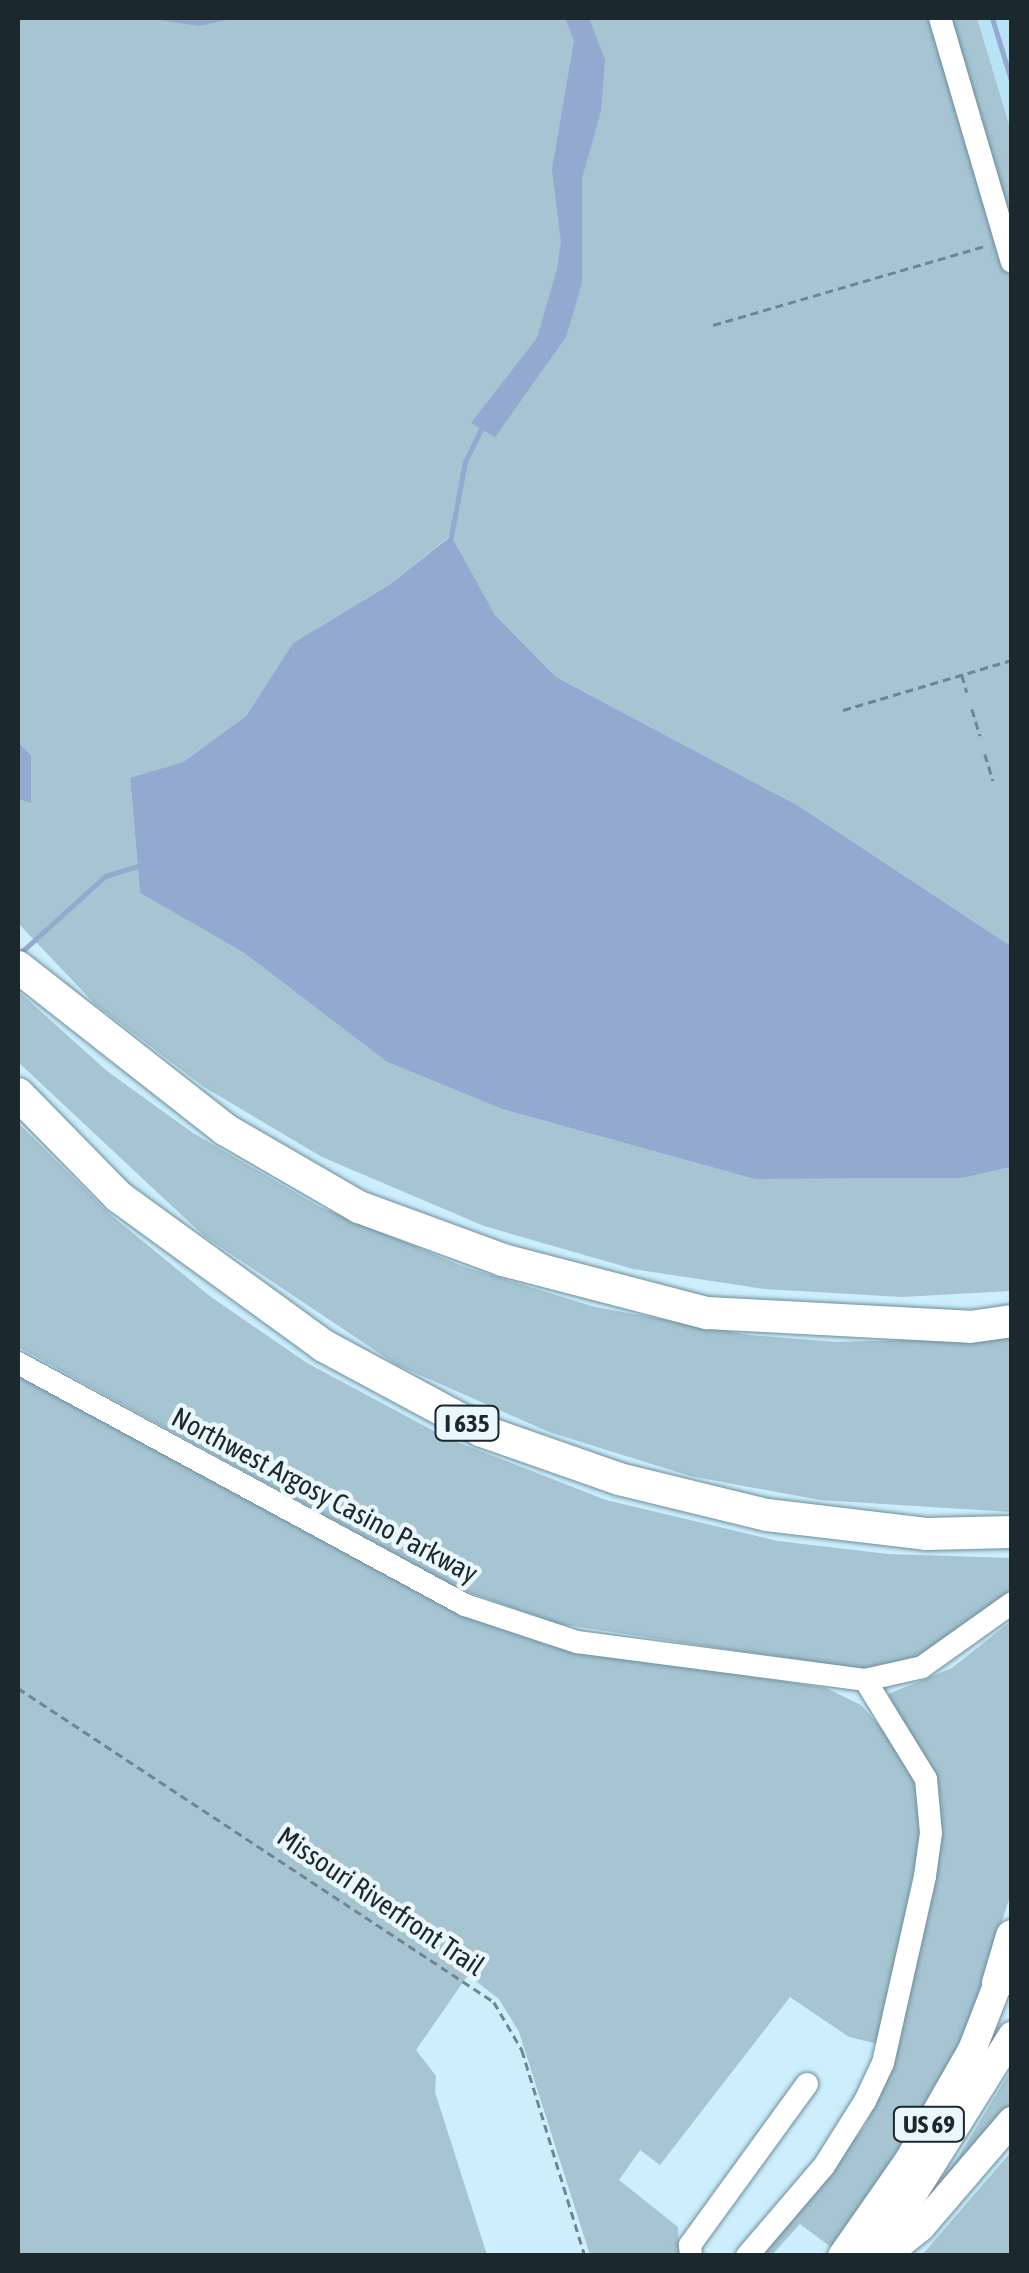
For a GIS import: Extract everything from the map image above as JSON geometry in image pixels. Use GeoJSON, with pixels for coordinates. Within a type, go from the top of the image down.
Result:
{"type":"FeatureCollection","features":[{"type":"Feature","properties":{"kind":"highway"},"geometry":{"type":"LineString","coordinates":[[18,968],[44,994],[226,1130],[359,1207],[504,1260],[706,1313],[970,1327],[1012,1321]]}},
{"type":"Feature","properties":{"kind":"highway","name":"I 635"},"geometry":{"type":"LineString","coordinates":[[18,1094],[119,1197],[324,1346],[482,1431],[619,1479],[767,1514],[926,1534],[1012,1532]]}},
{"type":"Feature","properties":{"kind":"highway","name":"US 69"},"geometry":{"type":"LineString","coordinates":[[998,1983],[1012,1936]]}},
{"type":"Feature","properties":{"kind":"main road","name":"US 69"},"geometry":{"type":"LineString","coordinates":[[842,2256],[945,2098],[998,1983]]}},
{"type":"Feature","properties":{"kind":"main road","name":"US 69"},"geometry":{"type":"LineString","coordinates":[[874,2256],[1012,2036]]}},
{"type":"Feature","properties":{"kind":"main road"},"geometry":{"type":"LineString","coordinates":[[885,2256],[921,2227],[1012,2121]]}},
{"type":"Feature","properties":{"kind":"street"},"geometry":{"type":"LineString","coordinates":[[940,18],[1012,262]]}},
{"type":"Feature","properties":{"kind":"street","name":"Northwest Argosy Casino Parkway"},"geometry":{"type":"LineString","coordinates":[[18,1364],[465,1605],[577,1642],[865,1680],[922,1668],[1012,1603]]}},
{"type":"Feature","properties":{"kind":"street"},"geometry":{"type":"LineString","coordinates":[[746,2256],[824,2166],[865,2101],[883,2062],[924,1876],[932,1832],[926,1780],[865,1680]]}},
{"type":"Feature","properties":{"kind":"street"},"geometry":{"type":"LineString","coordinates":[[691,2256],[690,2245],[807,2084]]}},
{"type":"Feature","properties":{"kind":"path"},"geometry":{"type":"LineString","coordinates":[[713,325],[992,244]]}},
{"type":"Feature","properties":{"kind":"path"},"geometry":{"type":"LineString","coordinates":[[842,710],[1012,660]]}},
{"type":"Feature","properties":{"kind":"path"},"geometry":{"type":"LineString","coordinates":[[962,675],[967,692]]}},
{"type":"Feature","properties":{"kind":"path"},"geometry":{"type":"LineString","coordinates":[[972,709],[980,736]]}},
{"type":"Feature","properties":{"kind":"path"},"geometry":{"type":"LineString","coordinates":[[984,754],[993,782]]}},
{"type":"Feature","properties":{"kind":"path","name":"Missouri Riverfront Trail"},"geometry":{"type":"LineString","coordinates":[[18,1688],[494,2002],[522,2050],[585,2256]]}},
{"type":"Feature","properties":{"kind":"shaded area"},"geometry":{"type":"Polygon","coordinates":[[[18,18],[977,18],[1012,135],[1011,946],[797,805],[556,677],[495,615],[450,536],[389,585],[293,643],[246,716],[183,762],[130,779],[140,893],[244,953],[387,1062],[502,1109],[754,1179],[963,1178],[1011,1167],[1011,1291],[902,1297],[764,1289],[633,1269],[484,1226],[322,1157],[204,1087],[95,1004],[18,923],[18,799],[30,802],[31,755],[18,742],[18,18]]]}},
{"type":"Feature","properties":{"kind":"shaded area"},"geometry":{"type":"Polygon","coordinates":[[[146,18],[236,18],[199,26],[146,18]]]}},
{"type":"Feature","properties":{"kind":"shaded area"},"geometry":{"type":"Polygon","coordinates":[[[565,18],[589,18],[605,60],[601,111],[582,178],[582,283],[566,337],[495,437],[471,423],[537,338],[557,269],[561,242],[552,169],[574,41],[565,18]]]}},
{"type":"Feature","properties":{"kind":"shaded area"},"geometry":{"type":"Polygon","coordinates":[[[977,18],[1011,18],[1011,135],[977,18]]]}},
{"type":"Feature","properties":{"kind":"shaded area"},"geometry":{"type":"Polygon","coordinates":[[[451,536],[495,615],[556,677],[797,805],[1011,946],[1011,1167],[963,1178],[754,1179],[502,1109],[387,1062],[244,953],[140,893],[130,778],[183,762],[246,716],[293,643],[389,585],[451,536]]]}},
{"type":"Feature","properties":{"kind":"shaded area"},"geometry":{"type":"Polygon","coordinates":[[[18,742],[31,755],[31,803],[18,799],[18,742]]]}},
{"type":"Feature","properties":{"kind":"shaded area"},"geometry":{"type":"Polygon","coordinates":[[[18,991],[107,1071],[193,1133],[320,1207],[462,1266],[595,1307],[749,1335],[836,1342],[1011,1337],[1011,1512],[820,1500],[690,1476],[549,1432],[397,1365],[204,1236],[18,1062],[18,991]]]}},
{"type":"Feature","properties":{"kind":"shaded area"},"geometry":{"type":"Polygon","coordinates":[[[18,1123],[112,1216],[211,1297],[307,1363],[447,1438],[606,1500],[778,1541],[888,1554],[1011,1558],[1011,1591],[920,1659],[860,1669],[559,1624],[457,1588],[18,1347],[18,1123]]]}},
{"type":"Feature","properties":{"kind":"shaded area"},"geometry":{"type":"Polygon","coordinates":[[[18,1373],[474,1619],[548,1645],[826,1688],[861,1705],[899,1748],[918,1792],[920,1842],[878,2044],[849,2037],[790,1997],[660,2165],[640,2150],[619,2180],[678,2227],[679,2255],[590,2255],[519,2032],[499,1999],[468,1975],[416,2050],[436,2076],[435,2092],[487,2255],[18,2255],[18,1373]]]}},
{"type":"Feature","properties":{"kind":"shaded area"},"geometry":{"type":"Polygon","coordinates":[[[1011,1621],[1011,1893],[967,2029],[900,2152],[832,2248],[800,2224],[772,2255],[756,2256],[866,2125],[899,2044],[939,1842],[888,1694],[952,1668],[1011,1621]]]}},
{"type":"Feature","properties":{"kind":"shaded area"},"geometry":{"type":"Polygon","coordinates":[[[1011,2070],[1011,2116],[909,2227],[959,2156],[1011,2070]]]}},
{"type":"Feature","properties":{"kind":"shaded area"},"geometry":{"type":"Polygon","coordinates":[[[1011,2152],[1011,2255],[922,2255],[1011,2152]]]}},
{"type":"Feature","properties":{"kind":"waterway"},"geometry":{"type":"LineString","coordinates":[[992,18],[1012,83]]}},
{"type":"Feature","properties":{"kind":"waterway"},"geometry":{"type":"LineString","coordinates":[[451,536],[465,462],[483,425]]}},
{"type":"Feature","properties":{"kind":"waterway"},"geometry":{"type":"LineString","coordinates":[[18,955],[105,876],[138,866]]}}]}
